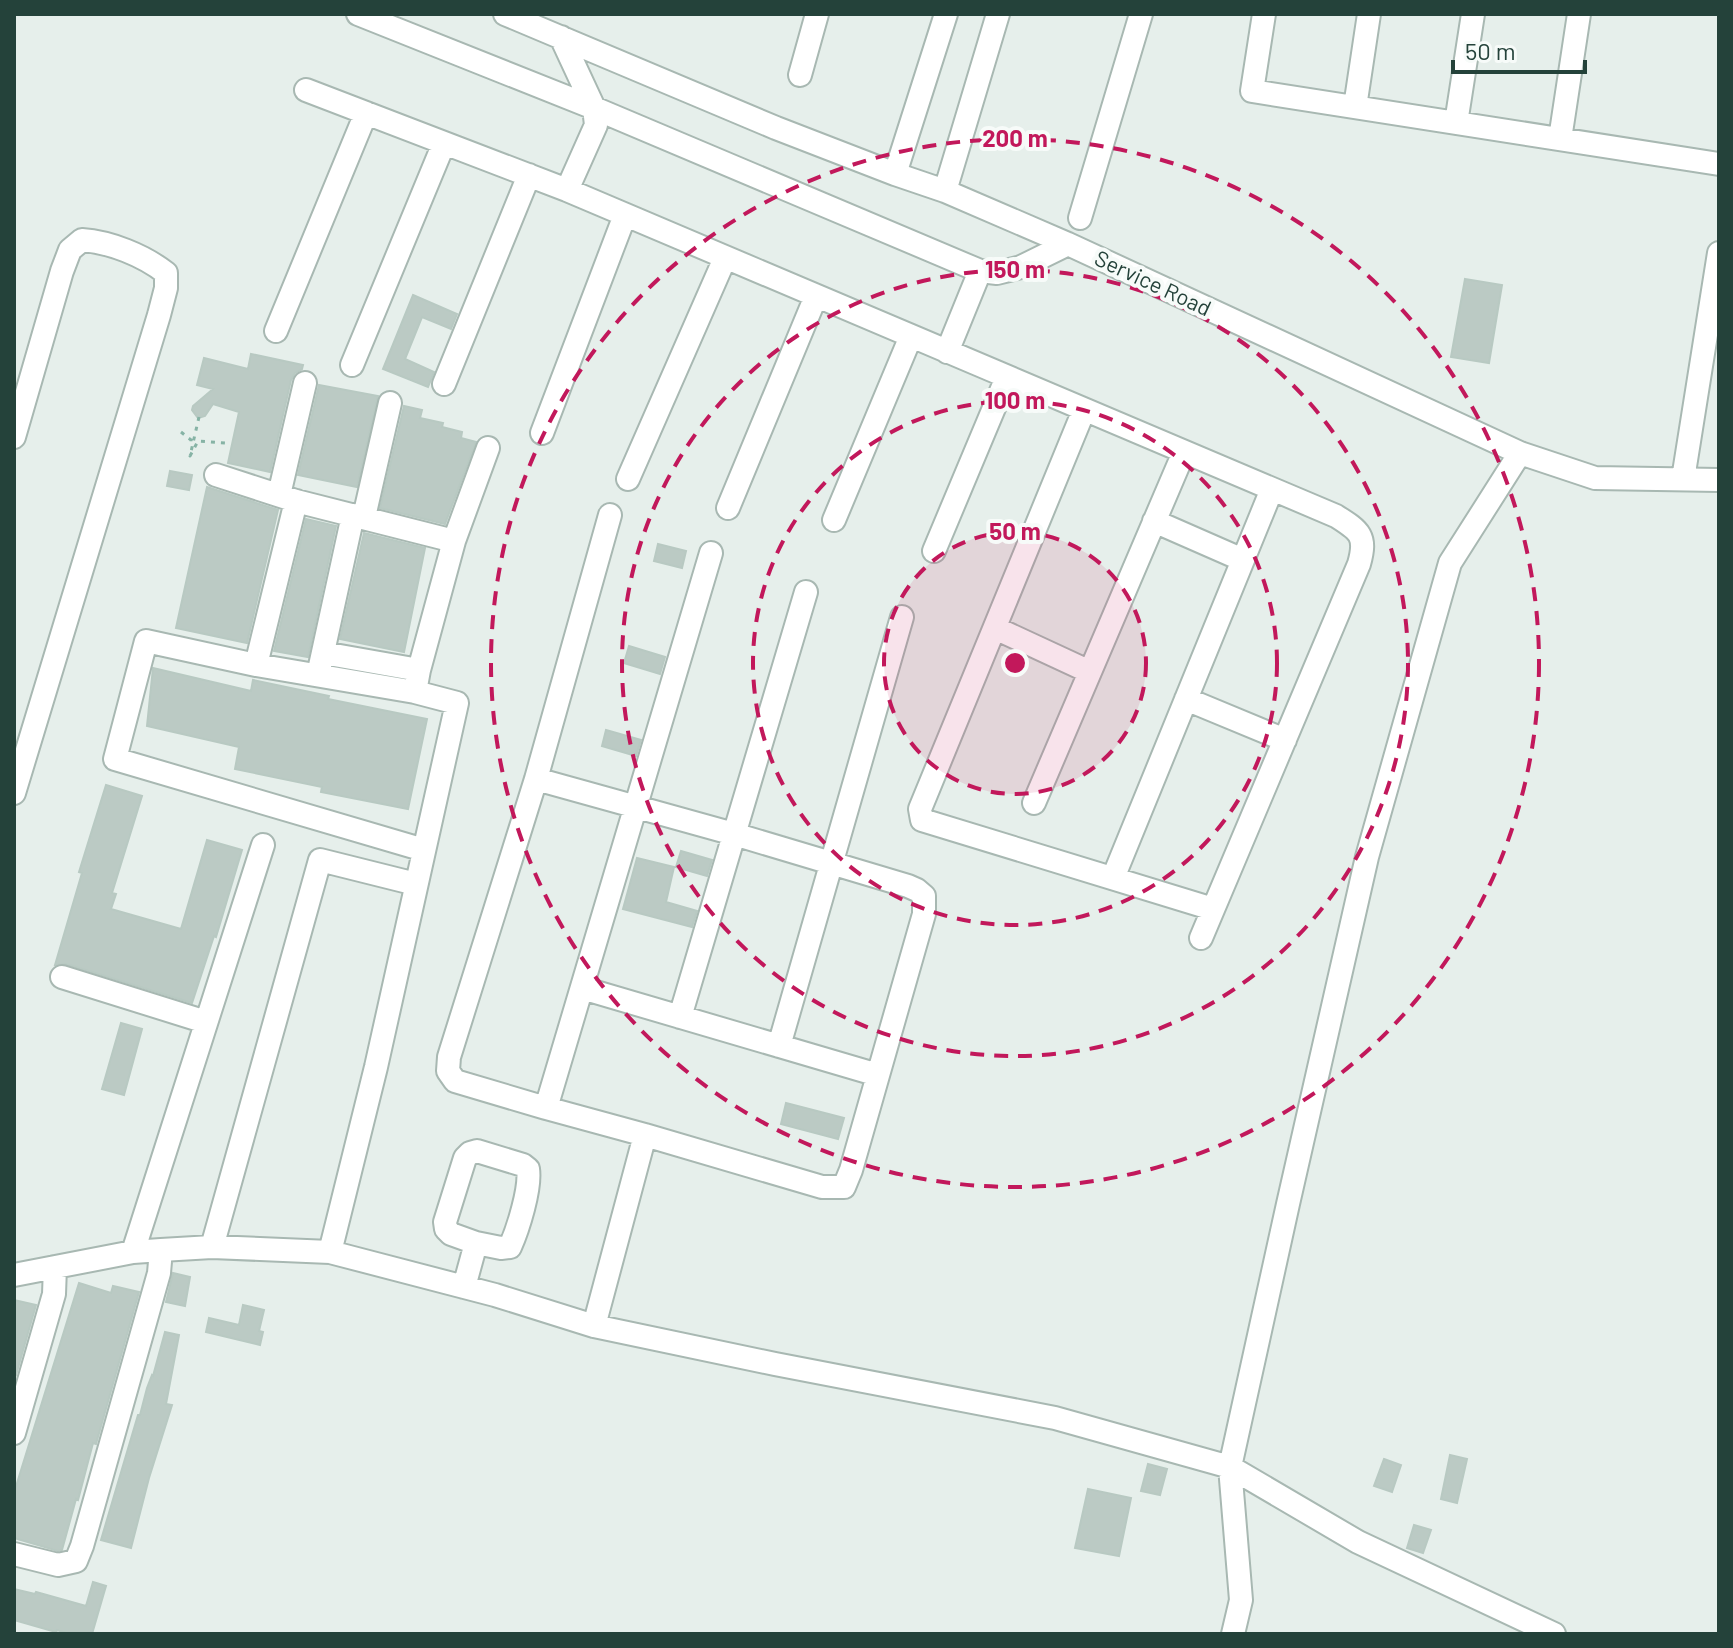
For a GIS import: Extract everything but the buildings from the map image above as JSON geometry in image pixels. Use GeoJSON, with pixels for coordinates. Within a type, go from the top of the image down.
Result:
{"type":"FeatureCollection","features":[{"type":"Feature","properties":{"kind":"street"},"geometry":{"type":"LineString","coordinates":[[358,14],[594,108],[980,271],[997,273],[1021,267],[1068,244]]}},
{"type":"Feature","properties":{"kind":"street","name":"Service Road"},"geometry":{"type":"LineString","coordinates":[[505,14],[776,128],[945,191],[1068,244],[1520,453],[1595,478],[1719,480]]}},
{"type":"Feature","properties":{"kind":"street"},"geometry":{"type":"LineString","coordinates":[[800,75],[817,14]]}},
{"type":"Feature","properties":{"kind":"street"},"geometry":{"type":"LineString","coordinates":[[895,174],[946,14]]}},
{"type":"Feature","properties":{"kind":"street"},"geometry":{"type":"LineString","coordinates":[[945,191],[998,14]]}},
{"type":"Feature","properties":{"kind":"street"},"geometry":{"type":"LineString","coordinates":[[1080,218],[1141,14]]}},
{"type":"Feature","properties":{"kind":"street"},"geometry":{"type":"LineString","coordinates":[[1264,14],[1252,91],[1719,164]]}},
{"type":"Feature","properties":{"kind":"street"},"geometry":{"type":"LineString","coordinates":[[1355,107],[1369,14]]}},
{"type":"Feature","properties":{"kind":"street"},"geometry":{"type":"LineString","coordinates":[[1456,123],[1473,14]]}},
{"type":"Feature","properties":{"kind":"street"},"geometry":{"type":"LineString","coordinates":[[1560,139],[1579,14]]}},
{"type":"Feature","properties":{"kind":"street"},"geometry":{"type":"LineString","coordinates":[[561,37],[594,108],[596,125],[567,190]]}},
{"type":"Feature","properties":{"kind":"street"},"geometry":{"type":"LineString","coordinates":[[306,90],[567,190],[1336,516],[1357,531],[1364,546],[1359,564],[1201,938]]}},
{"type":"Feature","properties":{"kind":"street"},"geometry":{"type":"LineString","coordinates":[[276,331],[366,113]]}},
{"type":"Feature","properties":{"kind":"street"},"geometry":{"type":"LineString","coordinates":[[352,365],[444,143]]}},
{"type":"Feature","properties":{"kind":"street"},"geometry":{"type":"LineString","coordinates":[[444,384],[529,175]]}},
{"type":"Feature","properties":{"kind":"street"},"geometry":{"type":"LineString","coordinates":[[542,433],[625,215]]}},
{"type":"Feature","properties":{"kind":"street"},"geometry":{"type":"LineString","coordinates":[[14,437],[70,250],[82,240],[98,241],[151,262],[166,273],[166,288],[159,315],[14,793]]}},
{"type":"Feature","properties":{"kind":"street"},"geometry":{"type":"LineString","coordinates":[[1683,479],[1717,282],[1719,253]]}},
{"type":"Feature","properties":{"kind":"street"},"geometry":{"type":"LineString","coordinates":[[628,479],[725,258]]}},
{"type":"Feature","properties":{"kind":"street"},"geometry":{"type":"LineString","coordinates":[[947,352],[980,271]]}},
{"type":"Feature","properties":{"kind":"street"},"geometry":{"type":"LineString","coordinates":[[728,508],[816,296]]}},
{"type":"Feature","properties":{"kind":"street"},"geometry":{"type":"LineString","coordinates":[[834,520],[911,336]]}},
{"type":"Feature","properties":{"kind":"street"},"geometry":{"type":"LineString","coordinates":[[934,551],[1007,377]]}},
{"type":"Feature","properties":{"kind":"street"},"geometry":{"type":"LineString","coordinates":[[256,665],[288,498],[305,383]]}},
{"type":"Feature","properties":{"kind":"street"},"geometry":{"type":"LineString","coordinates":[[320,664],[390,403]]}},
{"type":"Feature","properties":{"kind":"street"},"geometry":{"type":"LineString","coordinates":[[1084,410],[920,809],[922,820],[1213,909]]}},
{"type":"Feature","properties":{"kind":"street"},"geometry":{"type":"LineString","coordinates":[[417,681],[454,541],[488,448]]}},
{"type":"Feature","properties":{"kind":"street"},"geometry":{"type":"LineString","coordinates":[[1034,803],[1184,452]]}},
{"type":"Feature","properties":{"kind":"street"},"geometry":{"type":"LineString","coordinates":[[1233,1634],[1241,1600],[1230,1467],[1367,857],[1450,563],[1520,453]]}},
{"type":"Feature","properties":{"kind":"street"},"geometry":{"type":"LineString","coordinates":[[216,475],[288,498],[454,541]]}},
{"type":"Feature","properties":{"kind":"street"},"geometry":{"type":"LineString","coordinates":[[1113,878],[1272,489]]}},
{"type":"Feature","properties":{"kind":"street"},"geometry":{"type":"LineString","coordinates":[[536,779],[908,886],[924,896],[924,914],[844,1187],[822,1187],[546,1108],[455,1081],[448,1071],[449,1057],[536,779],[610,515]]}},
{"type":"Feature","properties":{"kind":"street"},"geometry":{"type":"LineString","coordinates":[[1154,521],[1243,560]]}},
{"type":"Feature","properties":{"kind":"street"},"geometry":{"type":"LineString","coordinates":[[546,1108],[711,553]]}},
{"type":"Feature","properties":{"kind":"street"},"geometry":{"type":"LineString","coordinates":[[680,1017],[806,592]]}},
{"type":"Feature","properties":{"kind":"street"},"geometry":{"type":"LineString","coordinates":[[779,1046],[902,617]]}},
{"type":"Feature","properties":{"kind":"street"},"geometry":{"type":"LineString","coordinates":[[995,628],[1090,672]]}},
{"type":"Feature","properties":{"kind":"street"},"geometry":{"type":"LineString","coordinates":[[330,1252],[376,1067],[457,703],[417,681],[320,664],[256,665],[146,641],[115,759],[424,850]]}},
{"type":"Feature","properties":{"kind":"street"},"geometry":{"type":"LineString","coordinates":[[1186,699],[1285,740]]}},
{"type":"Feature","properties":{"kind":"street"},"geometry":{"type":"LineString","coordinates":[[14,716],[36,722]]}},
{"type":"Feature","properties":{"kind":"street"},"geometry":{"type":"LineString","coordinates":[[133,1252],[263,845]]}},
{"type":"Feature","properties":{"kind":"street"},"geometry":{"type":"LineString","coordinates":[[212,1247],[320,860],[416,884]]}},
{"type":"Feature","properties":{"kind":"street"},"geometry":{"type":"LineString","coordinates":[[62,977],[206,1022]]}},
{"type":"Feature","properties":{"kind":"street"},"geometry":{"type":"LineString","coordinates":[[582,988],[878,1075]]}},
{"type":"Feature","properties":{"kind":"street"},"geometry":{"type":"LineString","coordinates":[[594,1326],[645,1135]]}},
{"type":"Feature","properties":{"kind":"street"},"geometry":{"type":"LineString","coordinates":[[477,1151],[523,1165],[528,1169],[529,1179],[510,1247],[476,1243],[451,1234],[445,1222],[465,1158],[477,1151]]}},
{"type":"Feature","properties":{"kind":"street"},"geometry":{"type":"LineString","coordinates":[[464,1287],[476,1243]]}},
{"type":"Feature","properties":{"kind":"street"},"geometry":{"type":"LineString","coordinates":[[14,1275],[133,1252],[212,1247],[330,1252],[464,1287],[594,1326],[1055,1418],[1230,1467],[1358,1542],[1554,1634]]}},
{"type":"Feature","properties":{"kind":"street"},"geometry":{"type":"LineString","coordinates":[[14,1554],[58,1565],[76,1561],[159,1273],[161,1250]]}},
{"type":"Feature","properties":{"kind":"street"},"geometry":{"type":"LineString","coordinates":[[14,1433],[54,1294],[55,1267]]}},
{"type":"Feature","properties":{"kind":"path"},"geometry":{"type":"LineString","coordinates":[[190,456],[199,417]]}},
{"type":"Feature","properties":{"kind":"path"},"geometry":{"type":"LineString","coordinates":[[181,432],[191,440],[190,456]]}},
{"type":"Feature","properties":{"kind":"path"},"geometry":{"type":"LineString","coordinates":[[190,456],[198,441],[226,443]]}}]}
